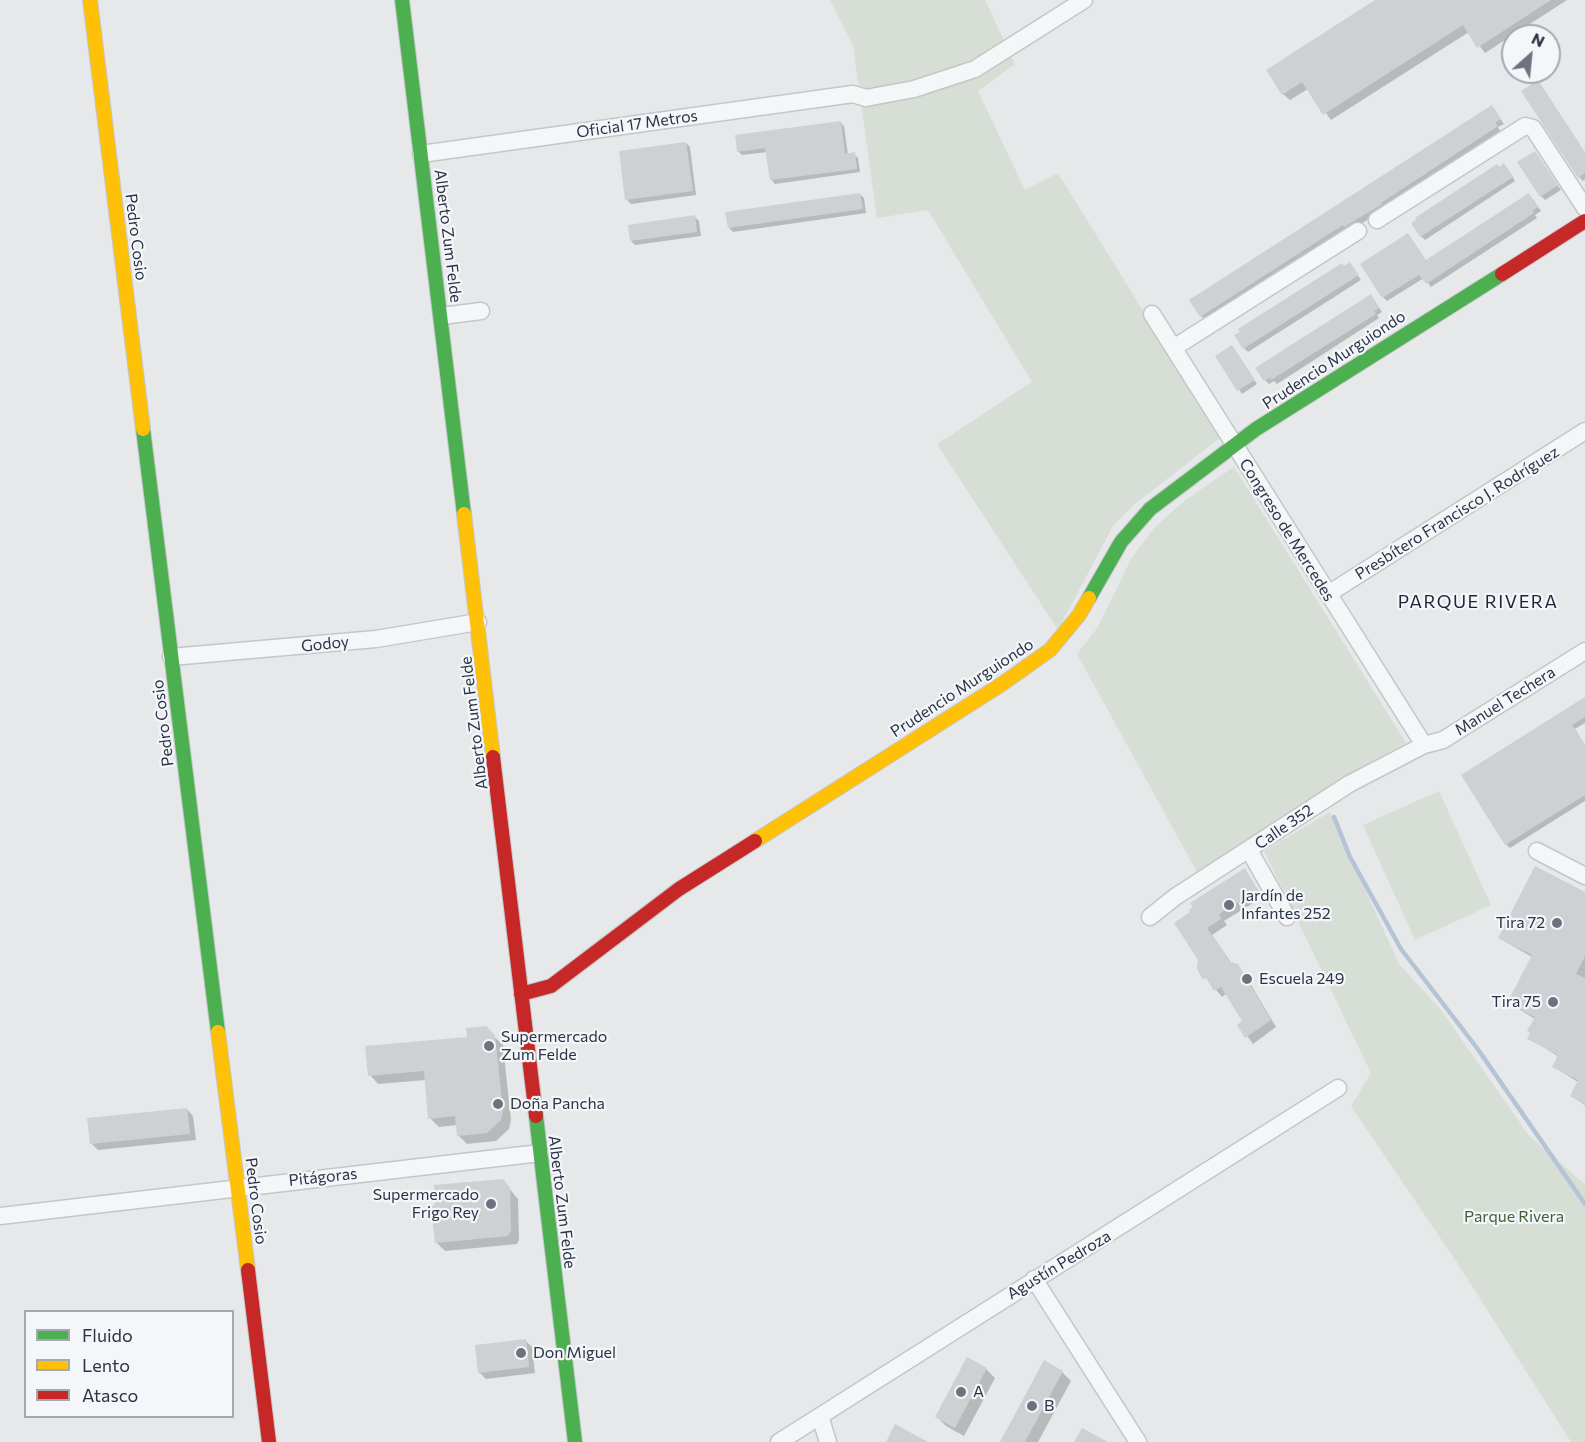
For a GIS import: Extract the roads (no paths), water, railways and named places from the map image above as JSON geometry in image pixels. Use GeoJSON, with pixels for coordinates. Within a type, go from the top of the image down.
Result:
{"type":"FeatureCollection","features":[{"type":"Feature","properties":{"kind":"street","name":"Pedro Cosio"},"geometry":{"type":"LineString","coordinates":[[90,0],[269,1442]]}},
{"type":"Feature","properties":{"kind":"street","name":"Alberto Zum Felde"},"geometry":{"type":"LineString","coordinates":[[402,0],[442,316],[575,1442]]}},
{"type":"Feature","properties":{"kind":"street","name":"Oficial 17 Metros"},"geometry":{"type":"LineString","coordinates":[[422,154],[853,94],[866,98],[914,89],[957,73],[975,69],[1084,0]]}},
{"type":"Feature","properties":{"kind":"street"},"geometry":{"type":"LineString","coordinates":[[1377,220],[1525,126],[1533,128],[1585,208]]}},
{"type":"Feature","properties":{"kind":"street","name":"Prudencio Murguiondo"},"geometry":{"type":"LineString","coordinates":[[521,994],[550,986],[679,889],[1002,684],[1050,650],[1079,615],[1121,542],[1150,509],[1256,429],[1585,221]]}},
{"type":"Feature","properties":{"kind":"street"},"geometry":{"type":"LineString","coordinates":[[1174,347],[1358,231]]}},
{"type":"Feature","properties":{"kind":"street"},"geometry":{"type":"LineString","coordinates":[[442,316],[481,311]]}},
{"type":"Feature","properties":{"kind":"street","name":"Congreso de Mercedes"},"geometry":{"type":"LineString","coordinates":[[1152,314],[1424,745]]}},
{"type":"Feature","properties":{"kind":"street","name":"Presbítero Francisco J. Rodríguez"},"geometry":{"type":"LineString","coordinates":[[1328,594],[1585,431]]}},
{"type":"Feature","properties":{"kind":"street","name":"Godoy"},"geometry":{"type":"LineString","coordinates":[[171,657],[376,639],[478,622]]}},
{"type":"Feature","properties":{"kind":"street","name":"Manuel Techera"},"geometry":{"type":"LineString","coordinates":[[1424,745],[1443,740],[1585,651]]}},
{"type":"Feature","properties":{"kind":"street","name":"Calle 352"},"geometry":{"type":"LineString","coordinates":[[1150,917],[1174,897],[1349,784],[1424,745]]}},
{"type":"Feature","properties":{"kind":"street"},"geometry":{"type":"LineString","coordinates":[[1249,850],[1287,917]]}},
{"type":"Feature","properties":{"kind":"street"},"geometry":{"type":"LineString","coordinates":[[1537,851],[1585,876]]}},
{"type":"Feature","properties":{"kind":"street","name":"Agustín Pedroza"},"geometry":{"type":"LineString","coordinates":[[779,1442],[1034,1279],[1060,1267],[1338,1088]]}},
{"type":"Feature","properties":{"kind":"street","name":"Pitágoras"},"geometry":{"type":"LineString","coordinates":[[0,1216],[540,1153]]}},
{"type":"Feature","properties":{"kind":"street"},"geometry":{"type":"LineString","coordinates":[[1034,1279],[1138,1442]]}},
{"type":"Feature","properties":{"kind":"street"},"geometry":{"type":"LineString","coordinates":[[820,1416],[828,1442]]}},
{"type":"Feature","properties":{"kind":"waterway"},"geometry":{"type":"LineString","coordinates":[[1334,817],[1350,857],[1401,949],[1477,1048],[1585,1204]]}},
{"type":"Feature","properties":{"kind":"place","name":"Jardín de Infantes 252"},"geometry":{"type":"Point","coordinates":[1229,905]}},
{"type":"Feature","properties":{"kind":"place","name":"Tira 72"},"geometry":{"type":"Point","coordinates":[1557,923]}},
{"type":"Feature","properties":{"kind":"place","name":"Escuela 249"},"geometry":{"type":"Point","coordinates":[1247,979]}},
{"type":"Feature","properties":{"kind":"place","name":"Tira 75"},"geometry":{"type":"Point","coordinates":[1553,1002]}},
{"type":"Feature","properties":{"kind":"place","name":"Supermercado Zum Felde"},"geometry":{"type":"Point","coordinates":[489,1046]}},
{"type":"Feature","properties":{"kind":"place","name":"Doña Pancha"},"geometry":{"type":"Point","coordinates":[498,1104]}},
{"type":"Feature","properties":{"kind":"place","name":"Supermercado Frigo Rey"},"geometry":{"type":"Point","coordinates":[491,1204]}},
{"type":"Feature","properties":{"kind":"place","name":"Don Miguel"},"geometry":{"type":"Point","coordinates":[521,1353]}},
{"type":"Feature","properties":{"kind":"place","name":"A"},"geometry":{"type":"Point","coordinates":[961,1392]}},
{"type":"Feature","properties":{"kind":"place","name":"B"},"geometry":{"type":"Point","coordinates":[1032,1406]}},
{"type":"Feature","properties":{"kind":"district","name":"PARQUE RIVERA"},"geometry":{"type":"Point","coordinates":[1478,602]}},
{"type":"Feature","properties":{"kind":"park label","name":"Parque Rivera"},"geometry":{"type":"Point","coordinates":[1514,1217]}}]}
